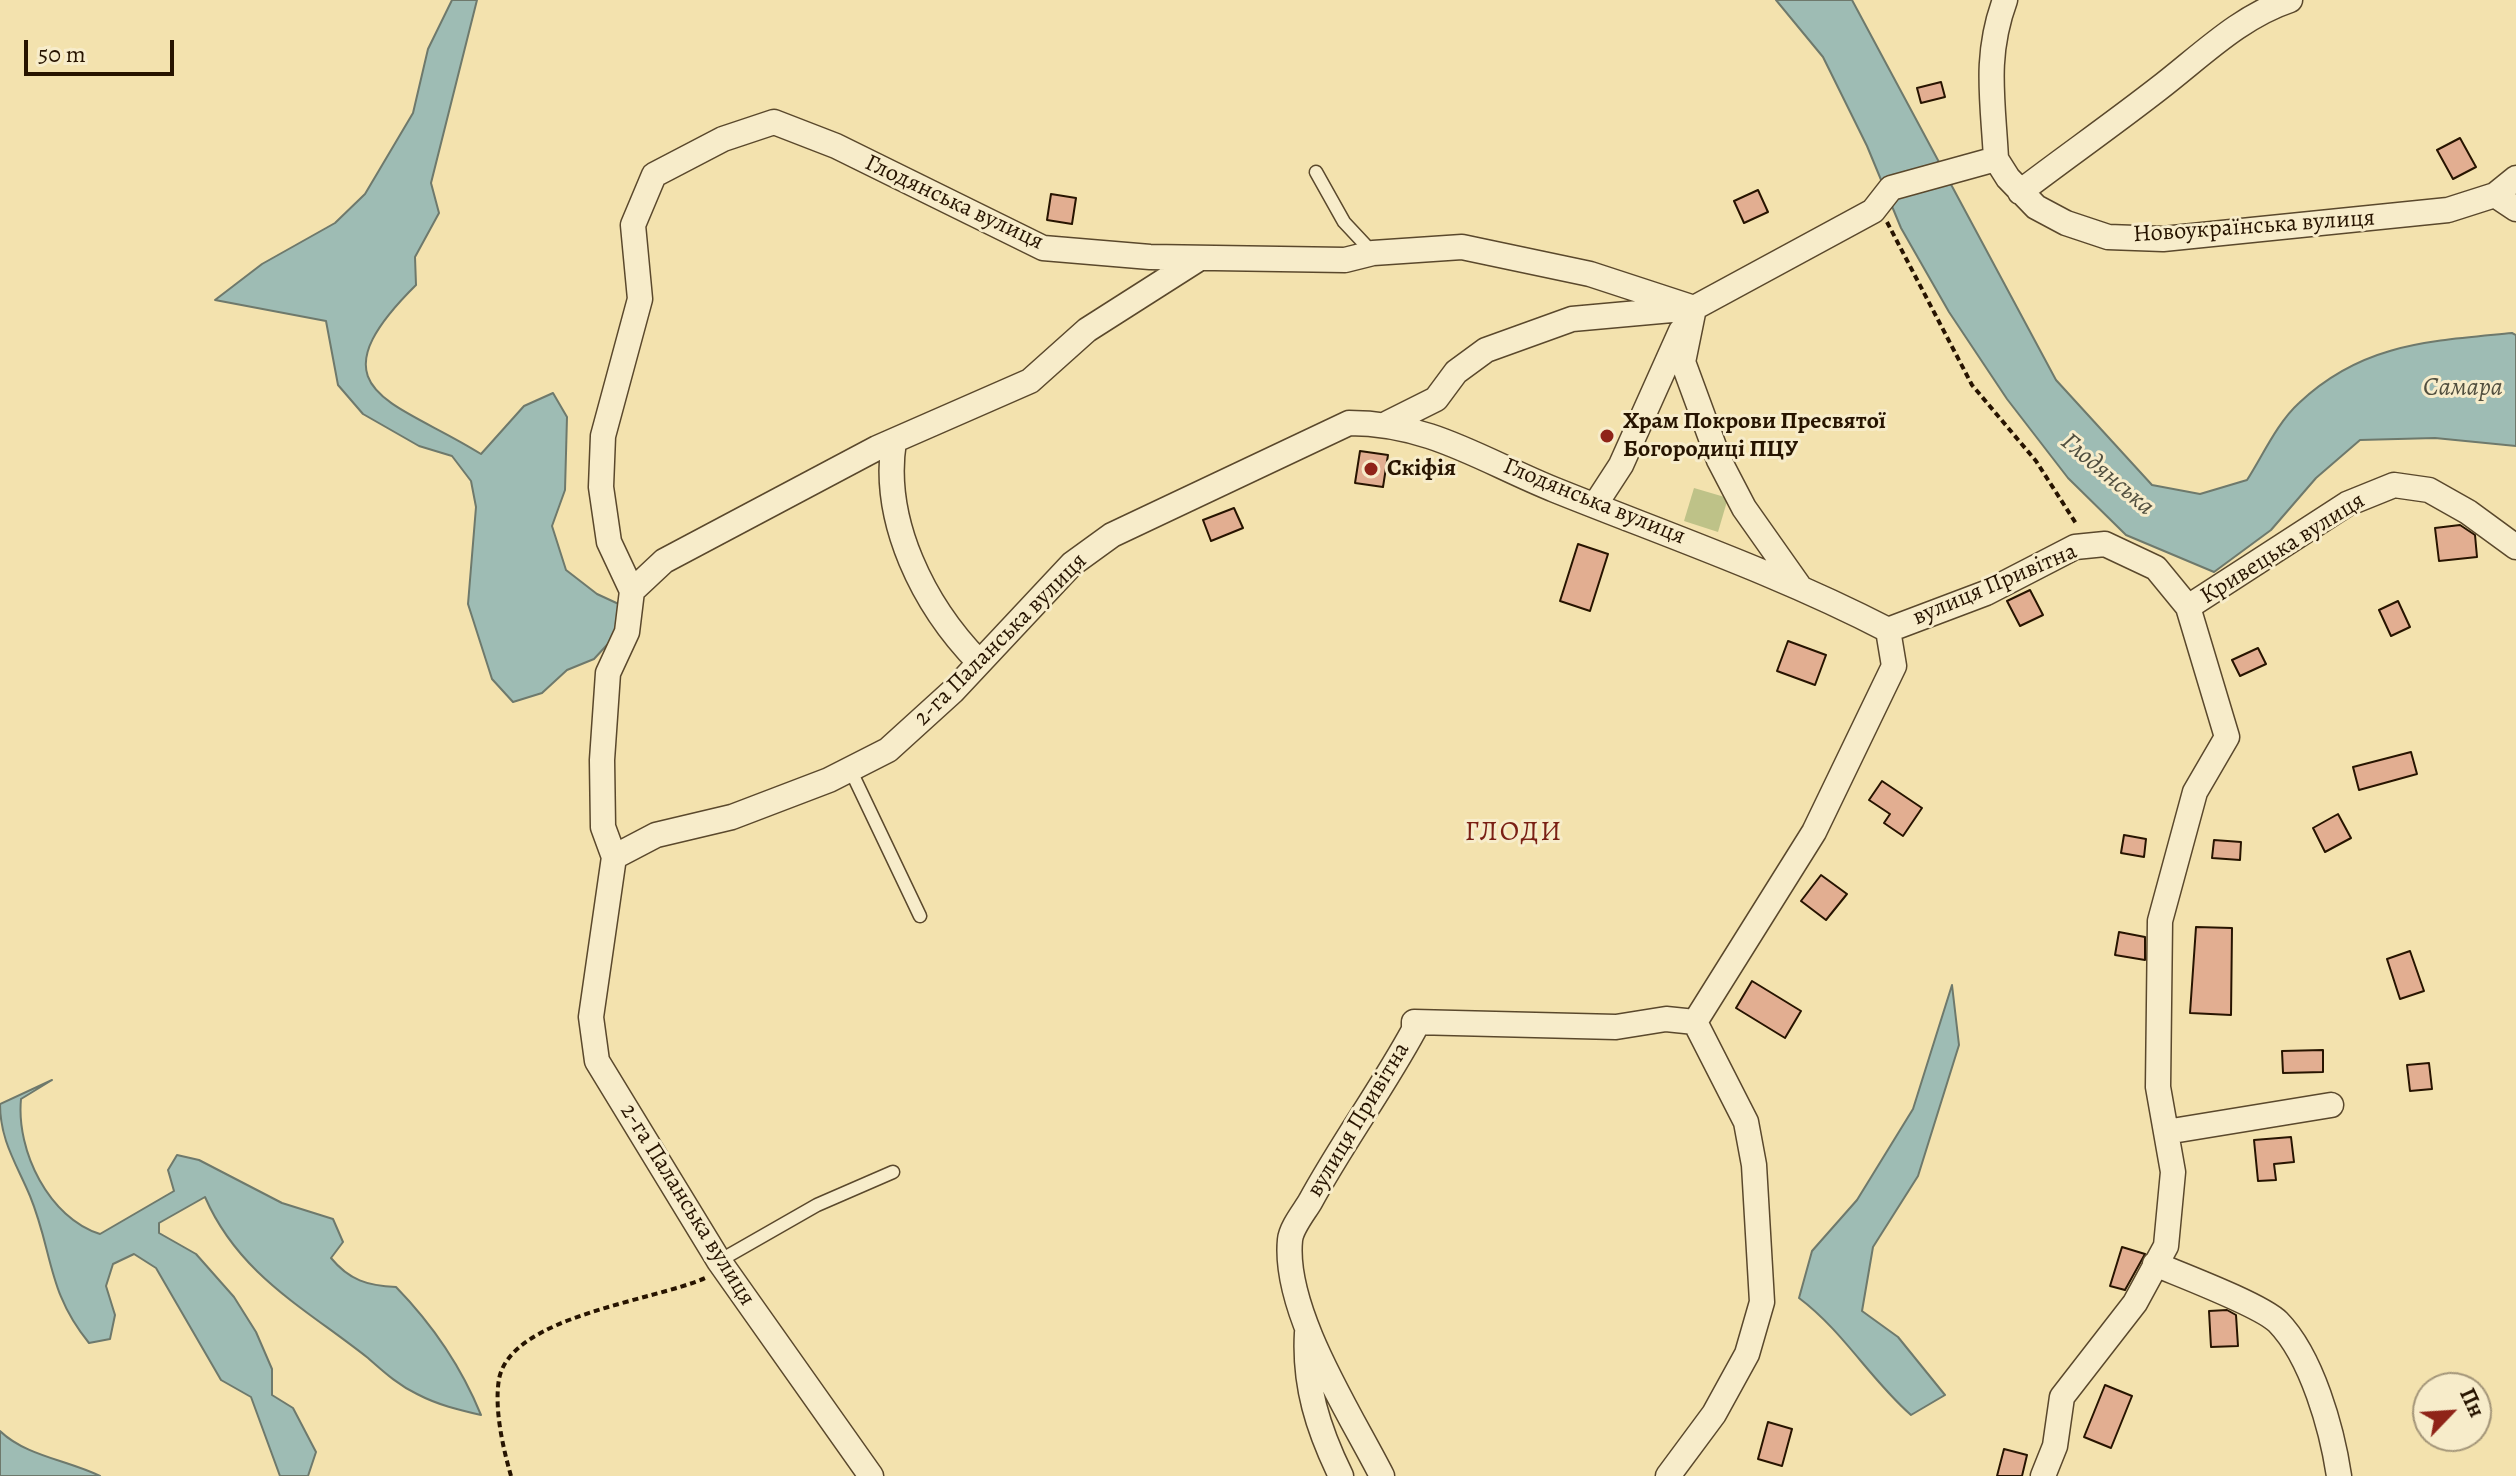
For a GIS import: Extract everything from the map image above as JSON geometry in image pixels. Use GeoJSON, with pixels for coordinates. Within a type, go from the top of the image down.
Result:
{"type":"FeatureCollection","features":[{"type":"Feature","properties":{"kind":"street"},"geometry":{"type":"LineString","coordinates":[[1388,423],[1436,399],[1456,372],[1486,350],[1572,319],[1694,308],[1873,211],[1891,188],[1966,170],[1996,159],[1989,82],[1991,45],[2005,0]]}},
{"type":"Feature","properties":{"kind":"street"},"geometry":{"type":"LineString","coordinates":[[2020,192],[2160,88],[2222,36],[2271,6],[2290,0]]}},
{"type":"Feature","properties":{"kind":"street","name":"Глодянська вулиця"},"geometry":{"type":"LineString","coordinates":[[632,591],[609,542],[601,487],[603,436],[640,299],[633,225],[654,175],[723,139],[774,122],[836,146],[1043,248],[1200,258],[1345,260],[1373,253],[1462,247],[1590,274],[1694,308],[1683,362],[1719,460],[1744,508],[1799,586]]}},
{"type":"Feature","properties":{"kind":"street","name":"Новоукраїнська вулиця"},"geometry":{"type":"LineString","coordinates":[[1996,159],[2020,192],[2036,207],[2066,223],[2108,237],[2163,239],[2448,210],[2495,195],[2516,178]]}},
{"type":"Feature","properties":{"kind":"street"},"geometry":{"type":"LineString","coordinates":[[2495,195],[2516,209]]}},
{"type":"Feature","properties":{"kind":"street"},"geometry":{"type":"LineString","coordinates":[[632,591],[664,561],[894,441],[1030,381],[1087,330],[1200,258]]}},
{"type":"Feature","properties":{"kind":"street"},"geometry":{"type":"LineString","coordinates":[[1595,505],[1621,465],[1654,395],[1668,353],[1694,308]]}},
{"type":"Feature","properties":{"kind":"street","name":"2-га Паланська вулиця"},"geometry":{"type":"LineString","coordinates":[[614,857],[656,835],[732,817],[850,769],[888,750],[979,662],[1072,564],[1112,535],[1349,423],[1388,423]]}},
{"type":"Feature","properties":{"kind":"street","name":"Глодянська вулиця"},"geometry":{"type":"LineString","coordinates":[[1388,423],[1461,446],[1595,505],[1799,586],[1888,630]]}},
{"type":"Feature","properties":{"kind":"street"},"geometry":{"type":"LineString","coordinates":[[894,441],[889,469],[912,567],[951,633],[979,662]]}},
{"type":"Feature","properties":{"kind":"street","name":"Кривецька вулиця"},"geometry":{"type":"LineString","coordinates":[[2043,1476],[2055,1446],[2062,1397],[2135,1303],[2166,1246],[2173,1172],[2158,1087],[2160,921],[2195,792],[2227,737],[2188,607],[2347,504],[2394,485],[2429,490],[2468,512],[2516,547]]}},
{"type":"Feature","properties":{"kind":"street","name":"вулиця Привітна"},"geometry":{"type":"LineString","coordinates":[[1382,1476],[1307,1331],[1295,1287],[1290,1238],[1325,1174],[1386,1081],[1414,1022],[1616,1027],[1666,1019],[1695,1022],[1814,832],[1894,666],[1888,630],[1986,593],[2075,547],[2105,544],[2156,568],[2188,607]]}},
{"type":"Feature","properties":{"kind":"street","name":"2-га Паланська вулиця"},"geometry":{"type":"LineString","coordinates":[[632,591],[627,632],[608,673],[603,827],[614,857],[591,1017],[597,1061],[719,1261],[871,1476]]}},
{"type":"Feature","properties":{"kind":"street"},"geometry":{"type":"LineString","coordinates":[[1668,1476],[1714,1414],[1747,1354],[1762,1302],[1754,1165],[1746,1122],[1695,1022]]}},
{"type":"Feature","properties":{"kind":"street"},"geometry":{"type":"LineString","coordinates":[[2166,1132],[2331,1105]]}},
{"type":"Feature","properties":{"kind":"street"},"geometry":{"type":"LineString","coordinates":[[2155,1264],[2277,1321],[2319,1395],[2333,1435],[2339,1476]]}},
{"type":"Feature","properties":{"kind":"street"},"geometry":{"type":"LineString","coordinates":[[1307,1331],[1305,1363],[1311,1402],[1341,1476]]}},
{"type":"Feature","properties":{"kind":"lane"},"geometry":{"type":"LineString","coordinates":[[1316,172],[1344,222],[1373,253]]}},
{"type":"Feature","properties":{"kind":"lane"},"geometry":{"type":"LineString","coordinates":[[850,769],[920,916]]}},
{"type":"Feature","properties":{"kind":"lane"},"geometry":{"type":"LineString","coordinates":[[719,1261],[817,1205],[893,1172]]}},
{"type":"Feature","properties":{"kind":"path"},"geometry":{"type":"LineString","coordinates":[[1873,211],[1891,226],[1972,385],[2036,461],[2088,546]]}},
{"type":"Feature","properties":{"kind":"path"},"geometry":{"type":"LineString","coordinates":[[511,1476],[500,1413],[499,1379],[507,1358],[540,1333],[589,1310],[636,1301],[704,1279],[719,1261]]}},
{"type":"Feature","properties":{"kind":"green space"},"geometry":{"type":"Polygon","coordinates":[[[1694,488],[1728,498],[1718,532],[1684,521],[1694,488]]]}},
{"type":"Feature","properties":{"kind":"water"},"geometry":{"type":"Polygon","coordinates":[[[452,0],[477,0],[431,183],[439,213],[415,257],[416,285],[384,321],[368,349],[366,371],[376,389],[394,405],[481,454],[524,406],[553,393],[567,417],[565,490],[552,526],[566,570],[597,594],[623,606],[618,633],[594,659],[567,670],[542,693],[513,702],[492,679],[468,604],[476,507],[471,481],[452,456],[419,446],[363,414],[338,385],[326,321],[215,300],[262,264],[335,223],[365,194],[413,113],[428,49],[452,0]]]}},
{"type":"Feature","properties":{"kind":"water","name":"Самара"},"geometry":{"type":"Polygon","coordinates":[[[1776,0],[1852,0],[2056,380],[2152,485],[2200,494],[2247,480],[2284,420],[2323,383],[2347,368],[2399,348],[2453,339],[2516,335],[2516,446],[2435,438],[2360,440],[2316,478],[2271,530],[2214,572],[2126,535],[2068,478],[2007,399],[1949,312],[1901,228],[1867,146],[1823,57],[1776,0]]]}},
{"type":"Feature","properties":{"kind":"water"},"geometry":{"type":"Polygon","coordinates":[[[1952,985],[1959,1045],[1918,1176],[1873,1247],[1862,1311],[1898,1337],[1945,1395],[1911,1415],[1829,1325],[1799,1298],[1812,1251],[1857,1200],[1913,1109],[1952,985]]]}},
{"type":"Feature","properties":{"kind":"water"},"geometry":{"type":"Polygon","coordinates":[[[52,1080],[21,1099],[21,1119],[30,1160],[51,1198],[65,1213],[82,1226],[100,1234],[174,1191],[168,1170],[177,1155],[199,1160],[282,1203],[333,1219],[343,1242],[331,1258],[345,1272],[360,1280],[396,1287],[445,1347],[481,1415],[441,1404],[410,1390],[298,1306],[236,1248],[205,1197],[159,1223],[159,1233],[196,1254],[234,1297],[256,1332],[272,1369],[272,1395],[293,1408],[316,1452],[308,1476],[280,1476],[251,1397],[221,1380],[156,1268],[134,1254],[113,1264],[106,1286],[115,1315],[110,1339],[89,1343],[75,1324],[58,1289],[37,1216],[10,1151],[1,1117],[0,1104],[52,1080]]]}},
{"type":"Feature","properties":{"kind":"water"},"geometry":{"type":"Polygon","coordinates":[[[0,1431],[34,1452],[100,1476],[0,1476],[0,1431]]]}},
{"type":"Feature","properties":{"kind":"building"},"geometry":{"type":"Polygon","coordinates":[[[1941,82],[1945,97],[1921,103],[1917,88],[1941,82]]]}},
{"type":"Feature","properties":{"kind":"building"},"geometry":{"type":"Polygon","coordinates":[[[2460,138],[2476,167],[2453,179],[2437,150],[2460,138]]]}},
{"type":"Feature","properties":{"kind":"building"},"geometry":{"type":"Polygon","coordinates":[[[1758,190],[1768,212],[1744,223],[1734,201],[1758,190]]]}},
{"type":"Feature","properties":{"kind":"building"},"geometry":{"type":"Polygon","coordinates":[[[1051,194],[1076,198],[1072,224],[1047,220],[1051,194]]]}},
{"type":"Feature","properties":{"kind":"building","name":"Скіфія"},"geometry":{"type":"Polygon","coordinates":[[[1360,451],[1388,455],[1383,487],[1355,483],[1360,451]]]}},
{"type":"Feature","properties":{"kind":"building"},"geometry":{"type":"Polygon","coordinates":[[[1234,508],[1243,528],[1211,541],[1203,520],[1234,508]]]}},
{"type":"Feature","properties":{"kind":"building"},"geometry":{"type":"Polygon","coordinates":[[[2460,525],[2475,535],[2477,557],[2439,561],[2435,528],[2460,525]]]}},
{"type":"Feature","properties":{"kind":"building"},"geometry":{"type":"Polygon","coordinates":[[[1578,544],[1608,554],[1590,611],[1560,601],[1578,544]]]}},
{"type":"Feature","properties":{"kind":"building"},"geometry":{"type":"Polygon","coordinates":[[[2030,590],[2043,615],[2020,626],[2007,601],[2030,590]]]}},
{"type":"Feature","properties":{"kind":"building"},"geometry":{"type":"Polygon","coordinates":[[[2398,601],[2410,627],[2391,636],[2379,610],[2398,601]]]}},
{"type":"Feature","properties":{"kind":"building"},"geometry":{"type":"Polygon","coordinates":[[[1788,641],[1826,655],[1815,685],[1777,671],[1788,641]]]}},
{"type":"Feature","properties":{"kind":"building"},"geometry":{"type":"Polygon","coordinates":[[[2258,648],[2266,664],[2240,676],[2232,660],[2258,648]]]}},
{"type":"Feature","properties":{"kind":"building"},"geometry":{"type":"Polygon","coordinates":[[[2411,752],[2417,774],[2359,790],[2353,767],[2411,752]]]}},
{"type":"Feature","properties":{"kind":"building"},"geometry":{"type":"Polygon","coordinates":[[[1882,781],[1922,808],[1903,836],[1884,823],[1890,814],[1869,800],[1882,781]]]}},
{"type":"Feature","properties":{"kind":"building"},"geometry":{"type":"Polygon","coordinates":[[[2338,814],[2351,838],[2325,852],[2313,828],[2338,814]]]}},
{"type":"Feature","properties":{"kind":"building"},"geometry":{"type":"Polygon","coordinates":[[[2124,835],[2146,839],[2144,857],[2121,853],[2124,835]]]}},
{"type":"Feature","properties":{"kind":"building"},"geometry":{"type":"Polygon","coordinates":[[[2214,840],[2241,842],[2240,860],[2212,858],[2214,840]]]}},
{"type":"Feature","properties":{"kind":"building"},"geometry":{"type":"Polygon","coordinates":[[[1821,875],[1847,894],[1826,920],[1801,901],[1821,875]]]}},
{"type":"Feature","properties":{"kind":"building"},"geometry":{"type":"Polygon","coordinates":[[[2196,927],[2232,928],[2231,1015],[2190,1013],[2196,927]]]}},
{"type":"Feature","properties":{"kind":"building"},"geometry":{"type":"Polygon","coordinates":[[[2119,932],[2145,937],[2145,960],[2115,955],[2119,932]]]}},
{"type":"Feature","properties":{"kind":"building"},"geometry":{"type":"Polygon","coordinates":[[[2410,951],[2424,991],[2400,999],[2387,959],[2410,951]]]}},
{"type":"Feature","properties":{"kind":"building"},"geometry":{"type":"Polygon","coordinates":[[[1752,981],[1801,1011],[1785,1038],[1736,1008],[1752,981]]]}},
{"type":"Feature","properties":{"kind":"building"},"geometry":{"type":"Polygon","coordinates":[[[2323,1050],[2323,1072],[2283,1073],[2282,1051],[2323,1050]]]}},
{"type":"Feature","properties":{"kind":"building"},"geometry":{"type":"Polygon","coordinates":[[[2429,1063],[2432,1089],[2410,1091],[2407,1065],[2429,1063]]]}},
{"type":"Feature","properties":{"kind":"building"},"geometry":{"type":"Polygon","coordinates":[[[2291,1137],[2294,1162],[2274,1164],[2276,1180],[2258,1181],[2254,1140],[2291,1137]]]}},
{"type":"Feature","properties":{"kind":"building"},"geometry":{"type":"Polygon","coordinates":[[[2122,1247],[2145,1254],[2125,1290],[2110,1286],[2122,1247]]]}},
{"type":"Feature","properties":{"kind":"building"},"geometry":{"type":"Polygon","coordinates":[[[2227,1310],[2236,1315],[2238,1346],[2211,1347],[2209,1311],[2227,1310]]]}},
{"type":"Feature","properties":{"kind":"building"},"geometry":{"type":"Polygon","coordinates":[[[2105,1385],[2132,1396],[2111,1448],[2084,1437],[2105,1385]]]}},
{"type":"Feature","properties":{"kind":"building"},"geometry":{"type":"Polygon","coordinates":[[[1768,1422],[1792,1429],[1782,1466],[1758,1459],[1768,1422]]]}},
{"type":"Feature","properties":{"kind":"building"},"geometry":{"type":"Polygon","coordinates":[[[2004,1449],[2027,1455],[2022,1476],[1997,1476],[2004,1449]]]}},
{"type":"Feature","properties":{"kind":"place","name":"Храм Покрови Пресвятої Богородиці ПЦУ"},"geometry":{"type":"Point","coordinates":[1607,436]}},
{"type":"Feature","properties":{"kind":"place","name":"Скіфія"},"geometry":{"type":"Point","coordinates":[1371,469]}},
{"type":"Feature","properties":{"kind":"district","name":"ГЛОДИ"},"geometry":{"type":"Point","coordinates":[1514,833]}},
{"type":"Feature","properties":{"kind":"water label","name":"Глодянська"},"geometry":{"type":"Point","coordinates":[2107,475]}}]}
